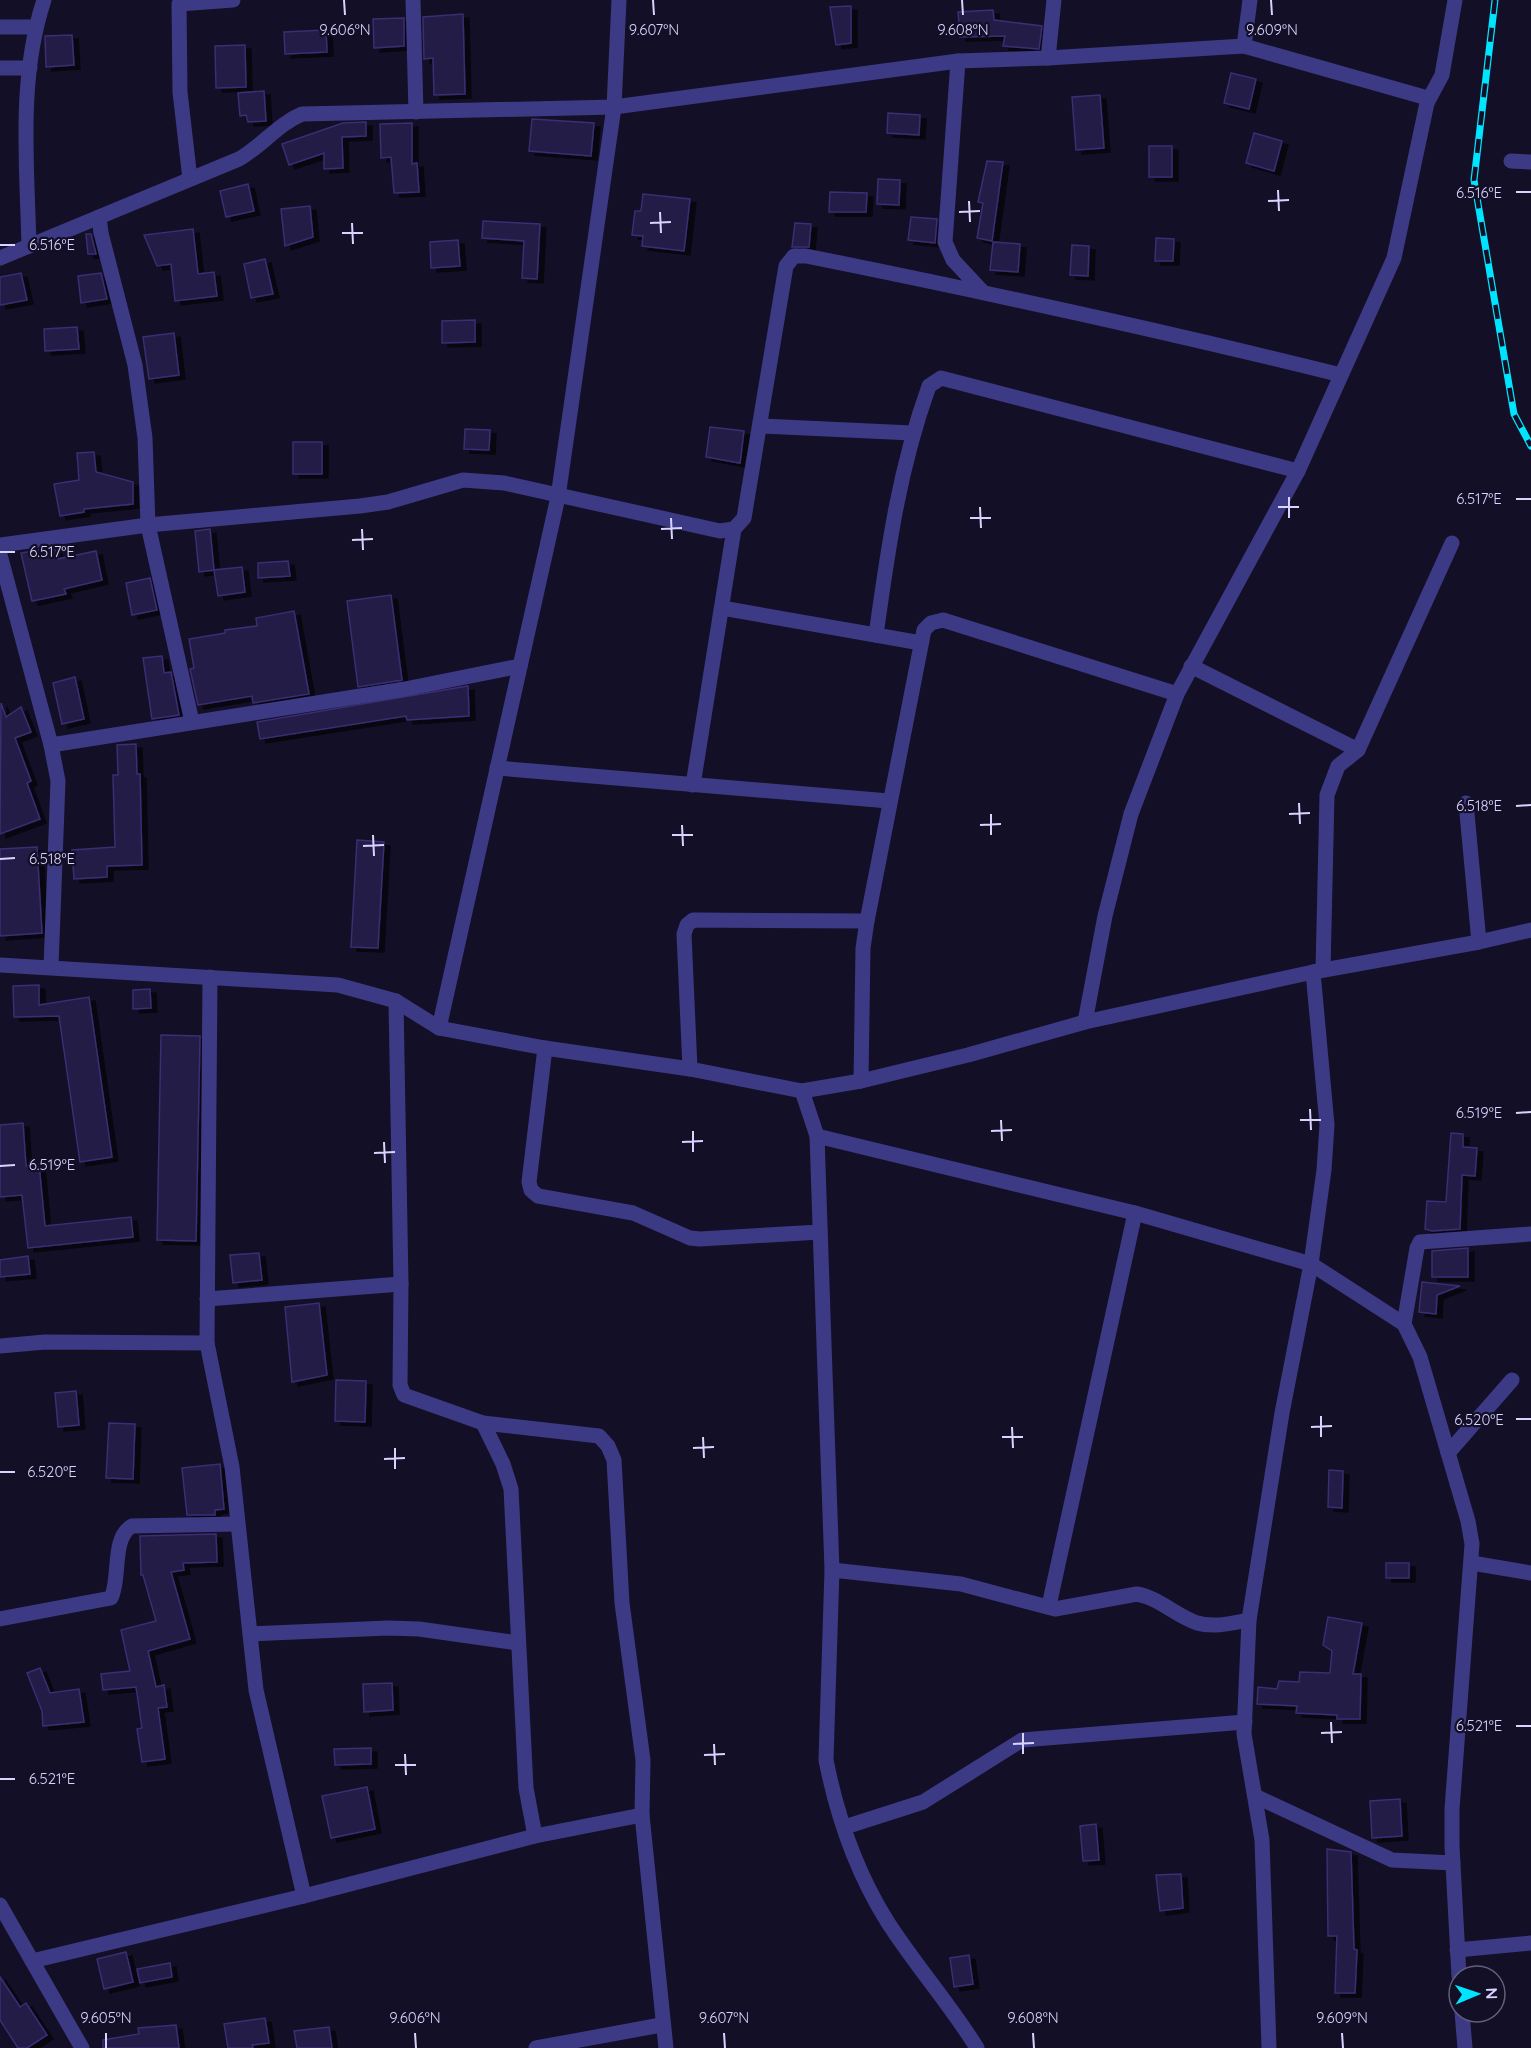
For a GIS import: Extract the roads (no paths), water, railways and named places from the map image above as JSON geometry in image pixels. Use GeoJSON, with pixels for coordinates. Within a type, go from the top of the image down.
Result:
{"type":"FeatureCollection","features":[{"type":"Feature","properties":{"kind":"street"},"geometry":{"type":"LineString","coordinates":[[29,246],[26,127],[35,27],[44,0]]}},
{"type":"Feature","properties":{"kind":"street"},"geometry":{"type":"LineString","coordinates":[[190,179],[180,92],[179,4],[233,0]]}},
{"type":"Feature","properties":{"kind":"street"},"geometry":{"type":"LineString","coordinates":[[413,0],[416,112]]}},
{"type":"Feature","properties":{"kind":"street"},"geometry":{"type":"LineString","coordinates":[[439,1028],[558,497],[614,107],[619,0]]}},
{"type":"Feature","properties":{"kind":"street"},"geometry":{"type":"LineString","coordinates":[[1048,58],[1054,0]]}},
{"type":"Feature","properties":{"kind":"street"},"geometry":{"type":"LineString","coordinates":[[1244,46],[1250,0]]}},
{"type":"Feature","properties":{"kind":"street"},"geometry":{"type":"LineString","coordinates":[[1085,1022],[1104,916],[1131,814],[1177,694],[1298,471],[1394,258],[1427,103],[1442,75],[1455,0]]}},
{"type":"Feature","properties":{"kind":"street"},"geometry":{"type":"LineString","coordinates":[[0,27],[35,27]]}},
{"type":"Feature","properties":{"kind":"street"},"geometry":{"type":"LineString","coordinates":[[0,258],[239,159],[257,149],[288,119],[302,114],[614,107],[958,61],[1244,46],[1424,97],[1427,103]]}},
{"type":"Feature","properties":{"kind":"street"},"geometry":{"type":"LineString","coordinates":[[958,61],[945,242],[953,260],[982,291]]}},
{"type":"Feature","properties":{"kind":"street"},"geometry":{"type":"LineString","coordinates":[[0,68],[30,68]]}},
{"type":"Feature","properties":{"kind":"street"},"geometry":{"type":"LineString","coordinates":[[1511,161],[1531,162]]}},
{"type":"Feature","properties":{"kind":"street"},"geometry":{"type":"LineString","coordinates":[[99,217],[100,233],[135,365],[146,438],[148,525],[192,722]]}},
{"type":"Feature","properties":{"kind":"street"},"geometry":{"type":"LineString","coordinates":[[693,785],[734,529],[744,518],[786,266],[794,256],[806,256],[982,291],[1151,328],[1341,375]]}},
{"type":"Feature","properties":{"kind":"street"},"geometry":{"type":"LineString","coordinates":[[876,635],[891,526],[912,433],[929,386],[941,378],[1298,471]]}},
{"type":"Feature","properties":{"kind":"street"},"geometry":{"type":"LineString","coordinates":[[760,426],[912,433]]}},
{"type":"Feature","properties":{"kind":"street"},"geometry":{"type":"LineString","coordinates":[[0,545],[148,525],[360,506],[388,502],[463,480],[504,483],[558,497],[720,531],[734,529]]}},
{"type":"Feature","properties":{"kind":"street"},"geometry":{"type":"LineString","coordinates":[[1269,2048],[1262,1840],[1245,1722],[1249,1620],[1282,1413],[1311,1264],[1324,1170],[1327,1125],[1318,971],[1327,795],[1338,766],[1358,750],[1452,543]]}},
{"type":"Feature","properties":{"kind":"street"},"geometry":{"type":"LineString","coordinates":[[0,555],[51,745],[58,781],[51,967]]}},
{"type":"Feature","properties":{"kind":"street"},"geometry":{"type":"LineString","coordinates":[[722,608],[921,643]]}},
{"type":"Feature","properties":{"kind":"street"},"geometry":{"type":"LineString","coordinates":[[861,1081],[863,948],[889,801],[924,630],[931,623],[943,620],[1177,694]]}},
{"type":"Feature","properties":{"kind":"street"},"geometry":{"type":"LineString","coordinates":[[51,745],[405,689],[520,666]]}},
{"type":"Feature","properties":{"kind":"street"},"geometry":{"type":"LineString","coordinates":[[1191,666],[1358,750]]}},
{"type":"Feature","properties":{"kind":"street"},"geometry":{"type":"LineString","coordinates":[[497,768],[889,801]]}},
{"type":"Feature","properties":{"kind":"street"},"geometry":{"type":"LineString","coordinates":[[1466,803],[1479,942]]}},
{"type":"Feature","properties":{"kind":"street"},"geometry":{"type":"LineString","coordinates":[[690,1070],[684,934],[687,925],[693,920],[867,921]]}},
{"type":"Feature","properties":{"kind":"street"},"geometry":{"type":"LineString","coordinates":[[0,965],[338,985],[396,1001],[439,1028],[802,1091],[861,1081],[968,1055],[1085,1022],[1318,971],[1479,942],[1531,930]]}},
{"type":"Feature","properties":{"kind":"street"},"geometry":{"type":"LineString","coordinates":[[210,977],[207,1343],[232,1467],[256,1690],[304,1896]]}},
{"type":"Feature","properties":{"kind":"street"},"geometry":{"type":"LineString","coordinates":[[396,1001],[401,1284],[400,1385],[405,1395],[483,1423],[599,1436],[608,1446],[614,1460],[622,1602],[643,1760],[642,1815],[661,2025],[666,2048]]}},
{"type":"Feature","properties":{"kind":"street"},"geometry":{"type":"LineString","coordinates":[[545,1048],[529,1182],[531,1190],[538,1196],[633,1213],[690,1238],[820,1232]]}},
{"type":"Feature","properties":{"kind":"street"},"geometry":{"type":"LineString","coordinates":[[802,1091],[817,1136],[832,1570],[826,1760],[831,1787],[863,1879],[888,1922],[977,2048]]}},
{"type":"Feature","properties":{"kind":"street"},"geometry":{"type":"LineString","coordinates":[[817,1136],[1135,1214],[1311,1264],[1404,1324],[1420,1357],[1468,1521],[1472,1563],[1452,1809],[1458,1964]]}},
{"type":"Feature","properties":{"kind":"street"},"geometry":{"type":"LineString","coordinates":[[1052,1606],[1053,1589],[1135,1214]]}},
{"type":"Feature","properties":{"kind":"street"},"geometry":{"type":"LineString","coordinates":[[1404,1324],[1420,1242],[1531,1234]]}},
{"type":"Feature","properties":{"kind":"street"},"geometry":{"type":"LineString","coordinates":[[207,1299],[401,1284]]}},
{"type":"Feature","properties":{"kind":"street"},"geometry":{"type":"LineString","coordinates":[[0,1346],[45,1342],[207,1343]]}},
{"type":"Feature","properties":{"kind":"street"},"geometry":{"type":"LineString","coordinates":[[1448,1453],[1512,1380]]}},
{"type":"Feature","properties":{"kind":"street"},"geometry":{"type":"LineString","coordinates":[[483,1423],[503,1464],[511,1489],[526,1788],[536,1836]]}},
{"type":"Feature","properties":{"kind":"street"},"geometry":{"type":"LineString","coordinates":[[0,1618],[111,1598],[115,1590],[122,1539],[125,1530],[132,1526],[237,1524]]}},
{"type":"Feature","properties":{"kind":"street"},"geometry":{"type":"LineString","coordinates":[[1472,1563],[1531,1573]]}},
{"type":"Feature","properties":{"kind":"street"},"geometry":{"type":"LineString","coordinates":[[832,1570],[961,1584],[1052,1606],[1055,1609],[1137,1594],[1146,1596],[1196,1622],[1213,1625],[1249,1620]]}},
{"type":"Feature","properties":{"kind":"street"},"geometry":{"type":"LineString","coordinates":[[250,1634],[388,1628],[419,1629],[518,1643]]}},
{"type":"Feature","properties":{"kind":"street"},"geometry":{"type":"LineString","coordinates":[[845,1827],[922,1802],[1022,1740],[1245,1722]]}},
{"type":"Feature","properties":{"kind":"street"},"geometry":{"type":"LineString","coordinates":[[1255,1796],[1392,1860],[1453,1863]]}},
{"type":"Feature","properties":{"kind":"street"},"geometry":{"type":"LineString","coordinates":[[32,1960],[304,1896],[536,1836],[642,1815]]}},
{"type":"Feature","properties":{"kind":"street"},"geometry":{"type":"LineString","coordinates":[[0,1905],[82,2048]]}},
{"type":"Feature","properties":{"kind":"street"},"geometry":{"type":"LineString","coordinates":[[1457,1950],[1531,1943]]}},
{"type":"Feature","properties":{"kind":"street"},"geometry":{"type":"LineString","coordinates":[[1463,2024],[1465,2048]]}},
{"type":"Feature","properties":{"kind":"street"},"geometry":{"type":"LineString","coordinates":[[536,2048],[661,2025]]}},
{"type":"Feature","properties":{"kind":"railway"},"geometry":{"type":"LineString","coordinates":[[1495,0],[1474,180],[1514,414],[1531,446]]}}]}
